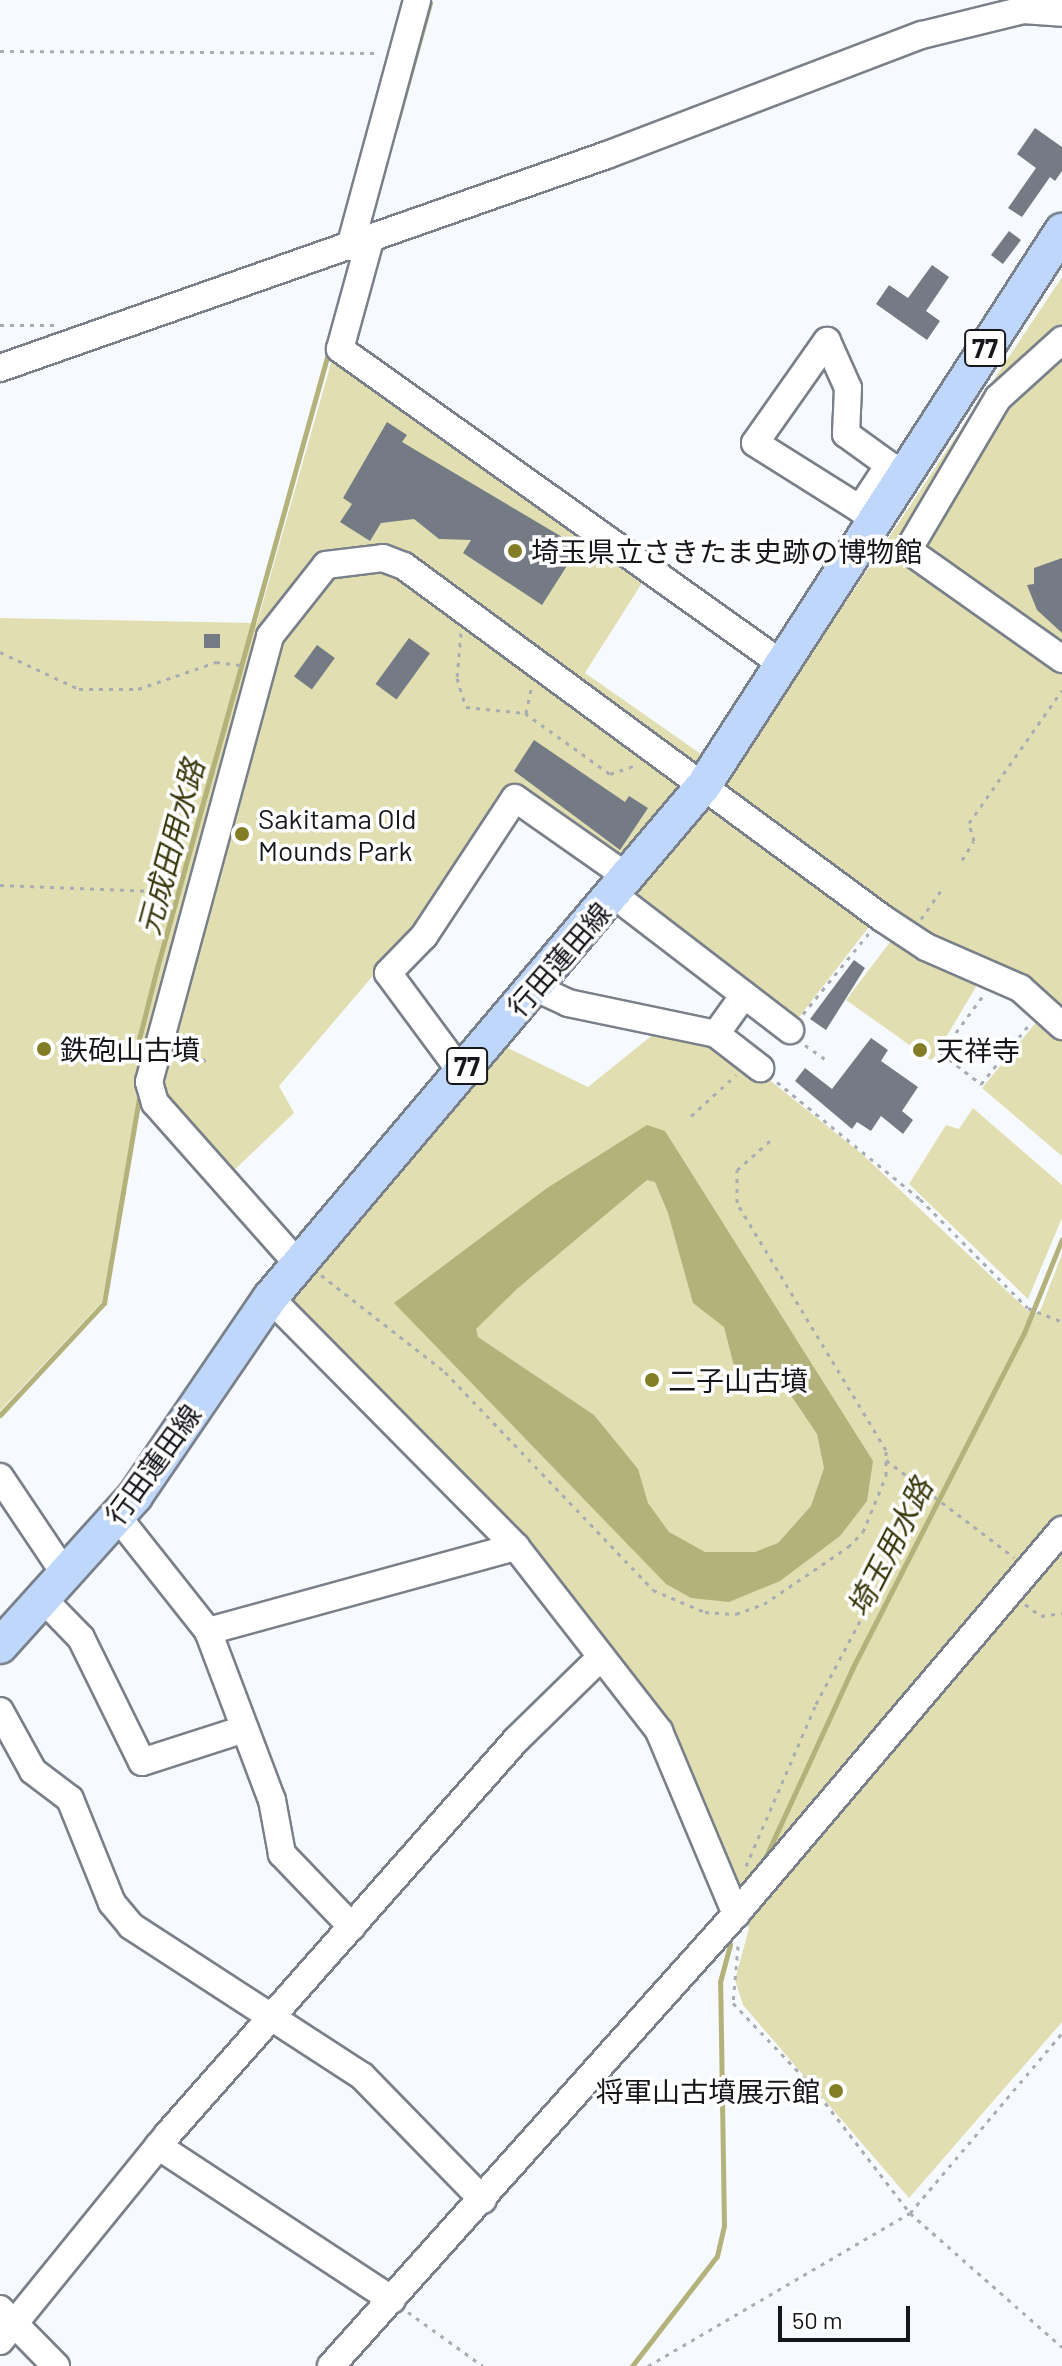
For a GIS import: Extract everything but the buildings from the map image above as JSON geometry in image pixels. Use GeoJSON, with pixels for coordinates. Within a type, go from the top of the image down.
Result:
{"type":"FeatureCollection","features":[{"type":"Feature","properties":{"kind":"main road","name":"行田蓮田線"},"geometry":{"type":"LineString","coordinates":[[0,1646],[117,1516],[270,1298],[305,1266],[534,987],[708,789],[782,664],[1062,231]]}},
{"type":"Feature","properties":{"kind":"street"},"geometry":{"type":"LineString","coordinates":[[417,0],[360,243],[340,349],[782,664]]}},
{"type":"Feature","properties":{"kind":"street"},"geometry":{"type":"LineString","coordinates":[[1045,0],[1062,13]]}},
{"type":"Feature","properties":{"kind":"street"},"geometry":{"type":"LineString","coordinates":[[0,368],[360,243],[922,35],[1023,10],[1062,13]]}},
{"type":"Feature","properties":{"kind":"street"},"geometry":{"type":"LineString","coordinates":[[1062,340],[998,398],[908,550],[1062,659]]}},
{"type":"Feature","properties":{"kind":"street"},"geometry":{"type":"LineString","coordinates":[[827,341],[848,388],[846,434],[889,465],[860,509],[755,443],[827,341]]}},
{"type":"Feature","properties":{"kind":"street"},"geometry":{"type":"LineString","coordinates":[[305,1266],[155,1103],[149,1082],[275,622],[316,571],[351,559],[404,566],[882,918],[909,936],[1020,988],[1062,1026]]}},
{"type":"Feature","properties":{"kind":"street"},"geometry":{"type":"LineString","coordinates":[[462,1073],[388,973],[424,936],[515,798],[796,1037]]}},
{"type":"Feature","properties":{"kind":"street"},"geometry":{"type":"LineString","coordinates":[[534,987],[568,1003],[716,1034],[754,1063]]}},
{"type":"Feature","properties":{"kind":"street"},"geometry":{"type":"LineString","coordinates":[[716,1034],[744,995]]}},
{"type":"Feature","properties":{"kind":"street"},"geometry":{"type":"LineString","coordinates":[[270,1298],[516,1547],[659,1731],[740,1909]]}},
{"type":"Feature","properties":{"kind":"street"},"geometry":{"type":"LineString","coordinates":[[0,1477],[142,1762],[245,1729]]}},
{"type":"Feature","properties":{"kind":"street"},"geometry":{"type":"LineString","coordinates":[[117,1516],[208,1631],[245,1729],[282,1854],[352,1927]]}},
{"type":"Feature","properties":{"kind":"street"},"geometry":{"type":"LineString","coordinates":[[331,2366],[483,2200],[740,1909],[1062,1530]]}},
{"type":"Feature","properties":{"kind":"street"},"geometry":{"type":"LineString","coordinates":[[208,1631],[516,1547]]}},
{"type":"Feature","properties":{"kind":"street"},"geometry":{"type":"LineString","coordinates":[[56,2366],[6,2325],[158,2146],[517,1739],[600,1658]]}},
{"type":"Feature","properties":{"kind":"street"},"geometry":{"type":"LineString","coordinates":[[0,1711],[33,1771],[70,1799],[112,1903],[131,1926],[274,2015],[362,2076],[483,2200]]}},
{"type":"Feature","properties":{"kind":"street"},"geometry":{"type":"LineString","coordinates":[[158,2146],[392,2300]]}},
{"type":"Feature","properties":{"kind":"path"},"geometry":{"type":"LineString","coordinates":[[0,51],[403,53]]}},
{"type":"Feature","properties":{"kind":"path"},"geometry":{"type":"LineString","coordinates":[[0,325],[73,325],[76,342]]}},
{"type":"Feature","properties":{"kind":"path"},"geometry":{"type":"LineString","coordinates":[[463,610],[457,678],[466,707],[525,713],[610,774],[641,761]]}},
{"type":"Feature","properties":{"kind":"path"},"geometry":{"type":"LineString","coordinates":[[0,652],[79,689],[138,689],[204,665],[235,664]]}},
{"type":"Feature","properties":{"kind":"path"},"geometry":{"type":"LineString","coordinates":[[525,713],[532,685]]}},
{"type":"Feature","properties":{"kind":"path"},"geometry":{"type":"LineString","coordinates":[[962,860],[974,841],[969,823],[1062,690]]}},
{"type":"Feature","properties":{"kind":"path"},"geometry":{"type":"LineString","coordinates":[[0,885],[174,891]]}},
{"type":"Feature","properties":{"kind":"path"},"geometry":{"type":"LineString","coordinates":[[909,936],[942,889]]}},
{"type":"Feature","properties":{"kind":"path"},"geometry":{"type":"LineString","coordinates":[[828,1061],[796,1037],[882,918]]}},
{"type":"Feature","properties":{"kind":"path"},"geometry":{"type":"LineString","coordinates":[[984,994],[941,1053],[981,1084],[1031,1022]]}},
{"type":"Feature","properties":{"kind":"path"},"geometry":{"type":"LineString","coordinates":[[168,1016],[207,1063]]}},
{"type":"Feature","properties":{"kind":"path"},"geometry":{"type":"LineString","coordinates":[[691,1116],[754,1063],[920,1199],[1031,1309],[1062,1322]]}},
{"type":"Feature","properties":{"kind":"path"},"geometry":{"type":"LineString","coordinates":[[773,1138],[737,1170],[737,1203],[886,1460],[949,1502],[1029,1569]]}},
{"type":"Feature","properties":{"kind":"path"},"geometry":{"type":"LineString","coordinates":[[305,1266],[445,1372],[653,1590],[675,1604],[736,1614],[764,1604],[863,1532],[879,1500],[886,1460]]}},
{"type":"Feature","properties":{"kind":"path"},"geometry":{"type":"LineString","coordinates":[[930,1489],[816,1704],[744,1872],[741,1937],[733,2003],[813,2087],[910,2213],[1062,2347]]}},
{"type":"Feature","properties":{"kind":"path"},"geometry":{"type":"LineString","coordinates":[[1009,1593],[1041,1616],[1062,1613]]}},
{"type":"Feature","properties":{"kind":"path"},"geometry":{"type":"LineString","coordinates":[[648,2366],[910,2213],[1062,2033]]}},
{"type":"Feature","properties":{"kind":"path"},"geometry":{"type":"LineString","coordinates":[[392,2300],[483,2366]]}},
{"type":"Feature","properties":{"kind":"shaded area","name":"Sakitama Old Mounds Park"},"geometry":{"type":"Polygon","coordinates":[[[1062,277],[1062,1156],[982,1088],[1043,1014],[980,980],[932,1061],[846,1000],[893,938],[872,923],[793,1025],[633,900],[648,880],[515,788],[418,936],[377,971],[279,1086],[294,1113],[226,1178],[158,1096],[138,1097],[102,1302],[0,1411],[0,618],[257,623],[333,356],[647,575],[585,673],[731,775],[1062,277]]]}},
{"type":"Feature","properties":{"kind":"shaded area"},"geometry":{"type":"Polygon","coordinates":[[[660,1029],[717,1040],[752,1066],[862,1154],[1027,1310],[1039,1314],[1062,1254],[1062,2022],[909,2198],[743,2005],[735,1980],[749,1928],[666,1730],[287,1302],[504,1046],[588,1087],[660,1029]]]}},
{"type":"Feature","properties":{"kind":"shaded area"},"geometry":{"type":"Polygon","coordinates":[[[973,1108],[1062,1185],[1062,1218],[1028,1299],[909,1184],[946,1125],[959,1129],[973,1108]]]}},
{"type":"Feature","properties":{"kind":"shaded area"},"geometry":{"type":"Polygon","coordinates":[[[647,1125],[665,1131],[873,1461],[867,1501],[840,1536],[780,1581],[729,1602],[691,1598],[666,1584],[394,1303],[547,1188],[647,1125]],[[647,1180],[518,1288],[476,1329],[478,1337],[594,1415],[638,1469],[648,1503],[669,1532],[705,1552],[755,1552],[778,1543],[811,1506],[824,1468],[817,1434],[790,1394],[734,1366],[724,1327],[693,1303],[668,1213],[655,1182],[647,1180]]]}},
{"type":"Feature","properties":{"kind":"waterway","name":"元成田用水路"},"geometry":{"type":"LineString","coordinates":[[395,129],[430,3]]}},
{"type":"Feature","properties":{"kind":"waterway","name":"元成田用水路"},"geometry":{"type":"LineString","coordinates":[[139,1074],[138,1043],[157,968],[329,350]]}},
{"type":"Feature","properties":{"kind":"waterway","name":"元成田用水路"},"geometry":{"type":"LineString","coordinates":[[0,1415],[104,1303],[140,1092]]}},
{"type":"Feature","properties":{"kind":"waterway","name":"埼玉用水路"},"geometry":{"type":"LineString","coordinates":[[762,1865],[852,1669],[1024,1333],[1062,1239]]}},
{"type":"Feature","properties":{"kind":"waterway","name":"埼玉用水路"},"geometry":{"type":"LineString","coordinates":[[632,2366],[717,2256],[724,2226],[720,1982],[730,1944]]}},
{"type":"Feature","properties":{"kind":"place","name":"埼玉県立さきたま史跡の博物館"},"geometry":{"type":"Point","coordinates":[515,551]}},
{"type":"Feature","properties":{"kind":"place","name":"Sakitama Old Mounds Park"},"geometry":{"type":"Point","coordinates":[242,834]}},
{"type":"Feature","properties":{"kind":"place","name":"鉄砲山古墳"},"geometry":{"type":"Point","coordinates":[44,1049]}},
{"type":"Feature","properties":{"kind":"place","name":"天祥寺"},"geometry":{"type":"Point","coordinates":[920,1050]}},
{"type":"Feature","properties":{"kind":"place","name":"二子山古墳"},"geometry":{"type":"Point","coordinates":[652,1380]}},
{"type":"Feature","properties":{"kind":"place","name":"将軍山古墳展示館"},"geometry":{"type":"Point","coordinates":[836,2091]}}]}
